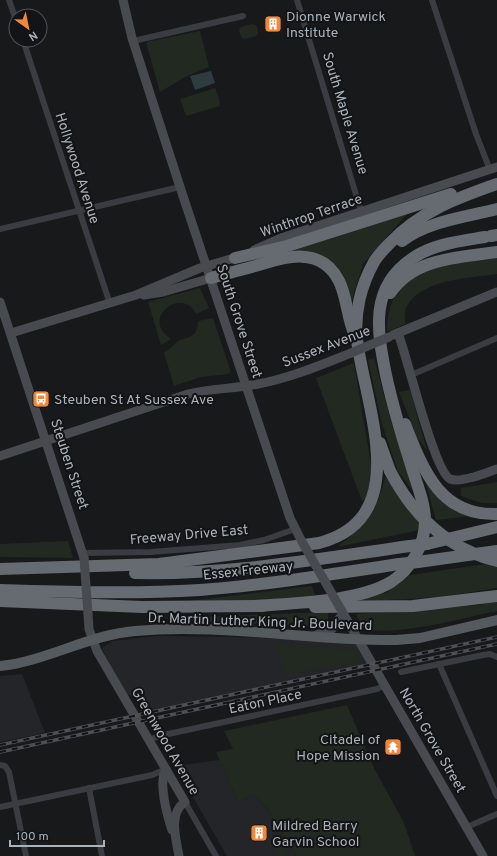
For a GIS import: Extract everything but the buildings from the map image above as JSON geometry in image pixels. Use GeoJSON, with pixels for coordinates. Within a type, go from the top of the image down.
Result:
{"type":"FeatureCollection","features":[{"type":"Feature","properties":{"kind":"highway"},"geometry":{"type":"LineString","coordinates":[[497,184],[441,205],[416,220],[384,249],[374,262],[360,295],[357,321],[357,340],[373,418],[390,471],[409,503],[432,528],[460,547],[480,556],[497,561]]}},
{"type":"Feature","properties":{"kind":"highway"},"geometry":{"type":"LineString","coordinates":[[235,258],[287,246],[465,190],[480,190]]}},
{"type":"Feature","properties":{"kind":"highway"},"geometry":{"type":"LineString","coordinates":[[371,270],[377,266],[390,251],[411,234],[429,226],[497,209]]}},
{"type":"Feature","properties":{"kind":"highway"},"geometry":{"type":"LineString","coordinates":[[255,606],[323,600],[375,589],[398,576],[414,557],[424,533],[424,512],[395,413],[378,334],[383,295],[391,279],[413,258],[438,247],[491,236]]}},
{"type":"Feature","properties":{"kind":"highway"},"geometry":{"type":"LineString","coordinates":[[380,309],[399,282],[421,266],[436,261],[497,252]]}},
{"type":"Feature","properties":{"kind":"highway"},"geometry":{"type":"LineString","coordinates":[[211,278],[286,257],[301,256],[315,259],[330,270],[339,280],[349,322],[357,340]]}},
{"type":"Feature","properties":{"kind":"highway"},"geometry":{"type":"LineString","coordinates":[[386,372],[422,463],[434,486],[449,500],[472,511],[497,514]]}},
{"type":"Feature","properties":{"kind":"highway"},"geometry":{"type":"LineString","coordinates":[[0,570],[159,564],[328,541],[343,534],[355,525],[364,514],[374,497],[378,476],[373,418]]}},
{"type":"Feature","properties":{"kind":"highway"},"geometry":{"type":"LineString","coordinates":[[422,463],[436,482],[455,497],[474,505],[497,507]]}},
{"type":"Feature","properties":{"kind":"highway"},"geometry":{"type":"LineString","coordinates":[[427,544],[497,527]]}},
{"type":"Feature","properties":{"kind":"highway","name":"Essex Freeway"},"geometry":{"type":"LineString","coordinates":[[0,570],[142,573],[209,572],[307,562],[410,546],[497,535]]}},
{"type":"Feature","properties":{"kind":"highway","name":"Essex Freeway"},"geometry":{"type":"LineString","coordinates":[[0,590],[109,593],[199,590],[283,582],[497,551]]}},
{"type":"Feature","properties":{"kind":"highway"},"geometry":{"type":"LineString","coordinates":[[0,600],[134,607],[389,607],[444,603],[497,596]]}},
{"type":"Feature","properties":{"kind":"main road","name":"South Grove Street"},"geometry":{"type":"LineString","coordinates":[[123,0],[133,41],[180,187],[295,529],[358,639]]}},
{"type":"Feature","properties":{"kind":"main road","name":"Winthrop Terrace"},"geometry":{"type":"LineString","coordinates":[[11,333],[110,304],[207,266],[235,258],[281,238],[493,168]]}},
{"type":"Feature","properties":{"kind":"main road","name":"Winthrop Terrace"},"geometry":{"type":"LineString","coordinates":[[136,295],[163,292],[211,278]]}},
{"type":"Feature","properties":{"kind":"main road","name":"Sussex Avenue"},"geometry":{"type":"LineString","coordinates":[[0,456],[188,394],[266,382],[316,367],[497,292]]}},
{"type":"Feature","properties":{"kind":"main road","name":"Steuben Street"},"geometry":{"type":"LineString","coordinates":[[0,302],[84,556],[88,614],[92,640]]}},
{"type":"Feature","properties":{"kind":"main road"},"geometry":{"type":"LineString","coordinates":[[398,333],[437,458],[443,471],[452,480],[462,480],[497,469]]}},
{"type":"Feature","properties":{"kind":"main road"},"geometry":{"type":"LineString","coordinates":[[313,636],[332,629],[343,613]]}},
{"type":"Feature","properties":{"kind":"main road","name":"Dr. Martin Luther King Jr. Boulevard"},"geometry":{"type":"LineString","coordinates":[[0,666],[39,658],[92,640],[122,632],[161,630],[235,631],[386,640],[414,638],[497,620]]}},
{"type":"Feature","properties":{"kind":"main road","name":"North Grove Street"},"geometry":{"type":"LineString","coordinates":[[358,639],[483,856]]}},
{"type":"Feature","properties":{"kind":"main road","name":"Greenwood Avenue"},"geometry":{"type":"LineString","coordinates":[[92,640],[185,802]]}},
{"type":"Feature","properties":{"kind":"main road"},"geometry":{"type":"LineString","coordinates":[[166,769],[163,775],[162,784],[168,816],[176,837]]}},
{"type":"Feature","properties":{"kind":"main road"},"geometry":{"type":"LineString","coordinates":[[179,856],[176,837],[176,812],[185,802]]}},
{"type":"Feature","properties":{"kind":"street","name":"South Maple Avenue"},"geometry":{"type":"LineString","coordinates":[[297,0],[361,211]]}},
{"type":"Feature","properties":{"kind":"street"},"geometry":{"type":"LineString","coordinates":[[432,0],[476,134],[493,168]]}},
{"type":"Feature","properties":{"kind":"street"},"geometry":{"type":"LineString","coordinates":[[133,41],[243,16]]}},
{"type":"Feature","properties":{"kind":"street","name":"Hollywood Avenue"},"geometry":{"type":"LineString","coordinates":[[26,48],[110,304]]}},
{"type":"Feature","properties":{"kind":"street"},"geometry":{"type":"LineString","coordinates":[[0,229],[180,187]]}},
{"type":"Feature","properties":{"kind":"street"},"geometry":{"type":"LineString","coordinates":[[411,375],[497,338]]}},
{"type":"Feature","properties":{"kind":"street","name":"Freeway Drive East"},"geometry":{"type":"LineString","coordinates":[[84,556],[146,553],[240,545],[264,540],[295,529]]}},
{"type":"Feature","properties":{"kind":"street"},"geometry":{"type":"LineString","coordinates":[[401,672],[483,655],[490,654],[497,657]]}},
{"type":"Feature","properties":{"kind":"street"},"geometry":{"type":"LineString","coordinates":[[439,664],[497,796]]}},
{"type":"Feature","properties":{"kind":"street","name":"Eaton Place"},"geometry":{"type":"LineString","coordinates":[[149,740],[159,736],[369,691],[385,686]]}},
{"type":"Feature","properties":{"kind":"street"},"geometry":{"type":"LineString","coordinates":[[3,766],[9,772],[26,856]]}},
{"type":"Feature","properties":{"kind":"street"},"geometry":{"type":"LineString","coordinates":[[0,807],[152,775],[166,769]]}},
{"type":"Feature","properties":{"kind":"street"},"geometry":{"type":"LineString","coordinates":[[89,788],[102,856]]}},
{"type":"Feature","properties":{"kind":"street","name":"Greenwood Avenue"},"geometry":{"type":"LineString","coordinates":[[185,802],[216,856]]}},
{"type":"Feature","properties":{"kind":"street"},"geometry":{"type":"LineString","coordinates":[[467,827],[497,814]]}},
{"type":"Feature","properties":{"kind":"shaded area"},"geometry":{"type":"Polygon","coordinates":[[[253,24],[257,26],[258,33],[256,36],[244,39],[241,37],[239,30],[241,27],[253,24]]]}},
{"type":"Feature","properties":{"kind":"shaded area"},"geometry":{"type":"Polygon","coordinates":[[[200,31],[209,67],[185,77],[160,92],[146,42],[200,31]]]}},
{"type":"Feature","properties":{"kind":"shaded area"},"geometry":{"type":"Polygon","coordinates":[[[211,71],[215,83],[195,90],[190,76],[211,71]]]}},
{"type":"Feature","properties":{"kind":"shaded area"},"geometry":{"type":"Polygon","coordinates":[[[215,88],[220,106],[186,116],[180,99],[215,88]]]}},
{"type":"Feature","properties":{"kind":"shaded area"},"geometry":{"type":"Polygon","coordinates":[[[409,212],[363,264],[351,303],[312,254],[291,250],[409,212]]]}},
{"type":"Feature","properties":{"kind":"shaded area"},"geometry":{"type":"Polygon","coordinates":[[[497,257],[497,274],[448,281],[424,290],[414,297],[406,308],[405,324],[387,332],[390,310],[397,293],[408,281],[423,272],[440,266],[497,257]]]}},
{"type":"Feature","properties":{"kind":"shaded area"},"geometry":{"type":"Polygon","coordinates":[[[200,288],[209,308],[196,314],[190,306],[182,303],[174,304],[167,308],[161,314],[160,322],[162,331],[171,339],[161,345],[148,302],[200,288]]]}},
{"type":"Feature","properties":{"kind":"shaded area"},"geometry":{"type":"Polygon","coordinates":[[[213,318],[231,372],[228,374],[201,377],[174,386],[164,353],[180,340],[193,335],[196,332],[198,321],[213,318]]]}},
{"type":"Feature","properties":{"kind":"shaded area"},"geometry":{"type":"Polygon","coordinates":[[[374,358],[391,421],[415,494],[398,471],[382,424],[368,360],[374,358]]]}},
{"type":"Feature","properties":{"kind":"shaded area"},"geometry":{"type":"Polygon","coordinates":[[[354,363],[372,471],[368,497],[362,501],[316,378],[354,363]]]}},
{"type":"Feature","properties":{"kind":"shaded area"},"geometry":{"type":"Polygon","coordinates":[[[410,390],[427,451],[417,437],[399,392],[410,390]]]}},
{"type":"Feature","properties":{"kind":"shaded area"},"geometry":{"type":"Polygon","coordinates":[[[386,475],[420,523],[420,530],[337,547],[364,524],[374,508],[386,475]]]}},
{"type":"Feature","properties":{"kind":"shaded area"},"geometry":{"type":"Polygon","coordinates":[[[424,477],[471,516],[436,520],[424,477]]]}},
{"type":"Feature","properties":{"kind":"shaded area"},"geometry":{"type":"Polygon","coordinates":[[[497,482],[497,503],[482,503],[461,496],[461,488],[497,482]]]}},
{"type":"Feature","properties":{"kind":"shaded area"},"geometry":{"type":"Polygon","coordinates":[[[68,541],[73,558],[0,557],[0,544],[68,541]]]}},
{"type":"Feature","properties":{"kind":"shaded area"},"geometry":{"type":"Polygon","coordinates":[[[486,564],[497,567],[497,588],[439,597],[355,602],[388,592],[410,575],[486,564]]]}},
{"type":"Feature","properties":{"kind":"shaded area"},"geometry":{"type":"Polygon","coordinates":[[[312,586],[315,595],[293,600],[189,601],[312,586]]]}},
{"type":"Feature","properties":{"kind":"shaded area"},"geometry":{"type":"Polygon","coordinates":[[[497,601],[497,611],[431,625],[398,630],[364,630],[356,614],[480,605],[497,601]]]}},
{"type":"Feature","properties":{"kind":"shaded area"},"geometry":{"type":"Polygon","coordinates":[[[328,612],[328,623],[315,626],[190,621],[195,617],[328,612]]]}},
{"type":"Feature","properties":{"kind":"shaded area"},"geometry":{"type":"Polygon","coordinates":[[[158,636],[358,639],[371,664],[154,711],[128,694],[129,705],[102,648],[113,641],[158,636]]]}},
{"type":"Feature","properties":{"kind":"shaded area"},"geometry":{"type":"Polygon","coordinates":[[[276,644],[355,650],[361,662],[285,675],[276,644]]]}},
{"type":"Feature","properties":{"kind":"shaded area"},"geometry":{"type":"Polygon","coordinates":[[[22,674],[45,733],[0,742],[0,676],[22,674]]]}},
{"type":"Feature","properties":{"kind":"shaded area"},"geometry":{"type":"Polygon","coordinates":[[[347,705],[373,766],[404,823],[415,856],[296,856],[265,805],[253,795],[238,802],[216,752],[233,749],[224,731],[347,705]]]}},
{"type":"Feature","properties":{"kind":"shaded area"},"geometry":{"type":"Polygon","coordinates":[[[220,760],[238,802],[253,795],[265,805],[296,856],[227,856],[175,766],[220,760]]]}},
{"type":"Feature","properties":{"kind":"shaded area"},"geometry":{"type":"Polygon","coordinates":[[[283,845],[289,856],[276,856],[273,851],[283,845]]]}},
{"type":"Feature","properties":{"kind":"railway"},"geometry":{"type":"LineString","coordinates":[[0,745],[497,637]]}},
{"type":"Feature","properties":{"kind":"railway"},"geometry":{"type":"LineString","coordinates":[[0,752],[497,644]]}},
{"type":"Feature","properties":{"kind":"place","name":"Dionne Warwick Institute"},"geometry":{"type":"Point","coordinates":[273,24]}},
{"type":"Feature","properties":{"kind":"place","name":"Steuben St At Sussex Ave"},"geometry":{"type":"Point","coordinates":[41,399]}},
{"type":"Feature","properties":{"kind":"place","name":"Citadel of Hope Mission"},"geometry":{"type":"Point","coordinates":[393,747]}},
{"type":"Feature","properties":{"kind":"place","name":"Mildred Barry Garvin School"},"geometry":{"type":"Point","coordinates":[259,833]}}]}
